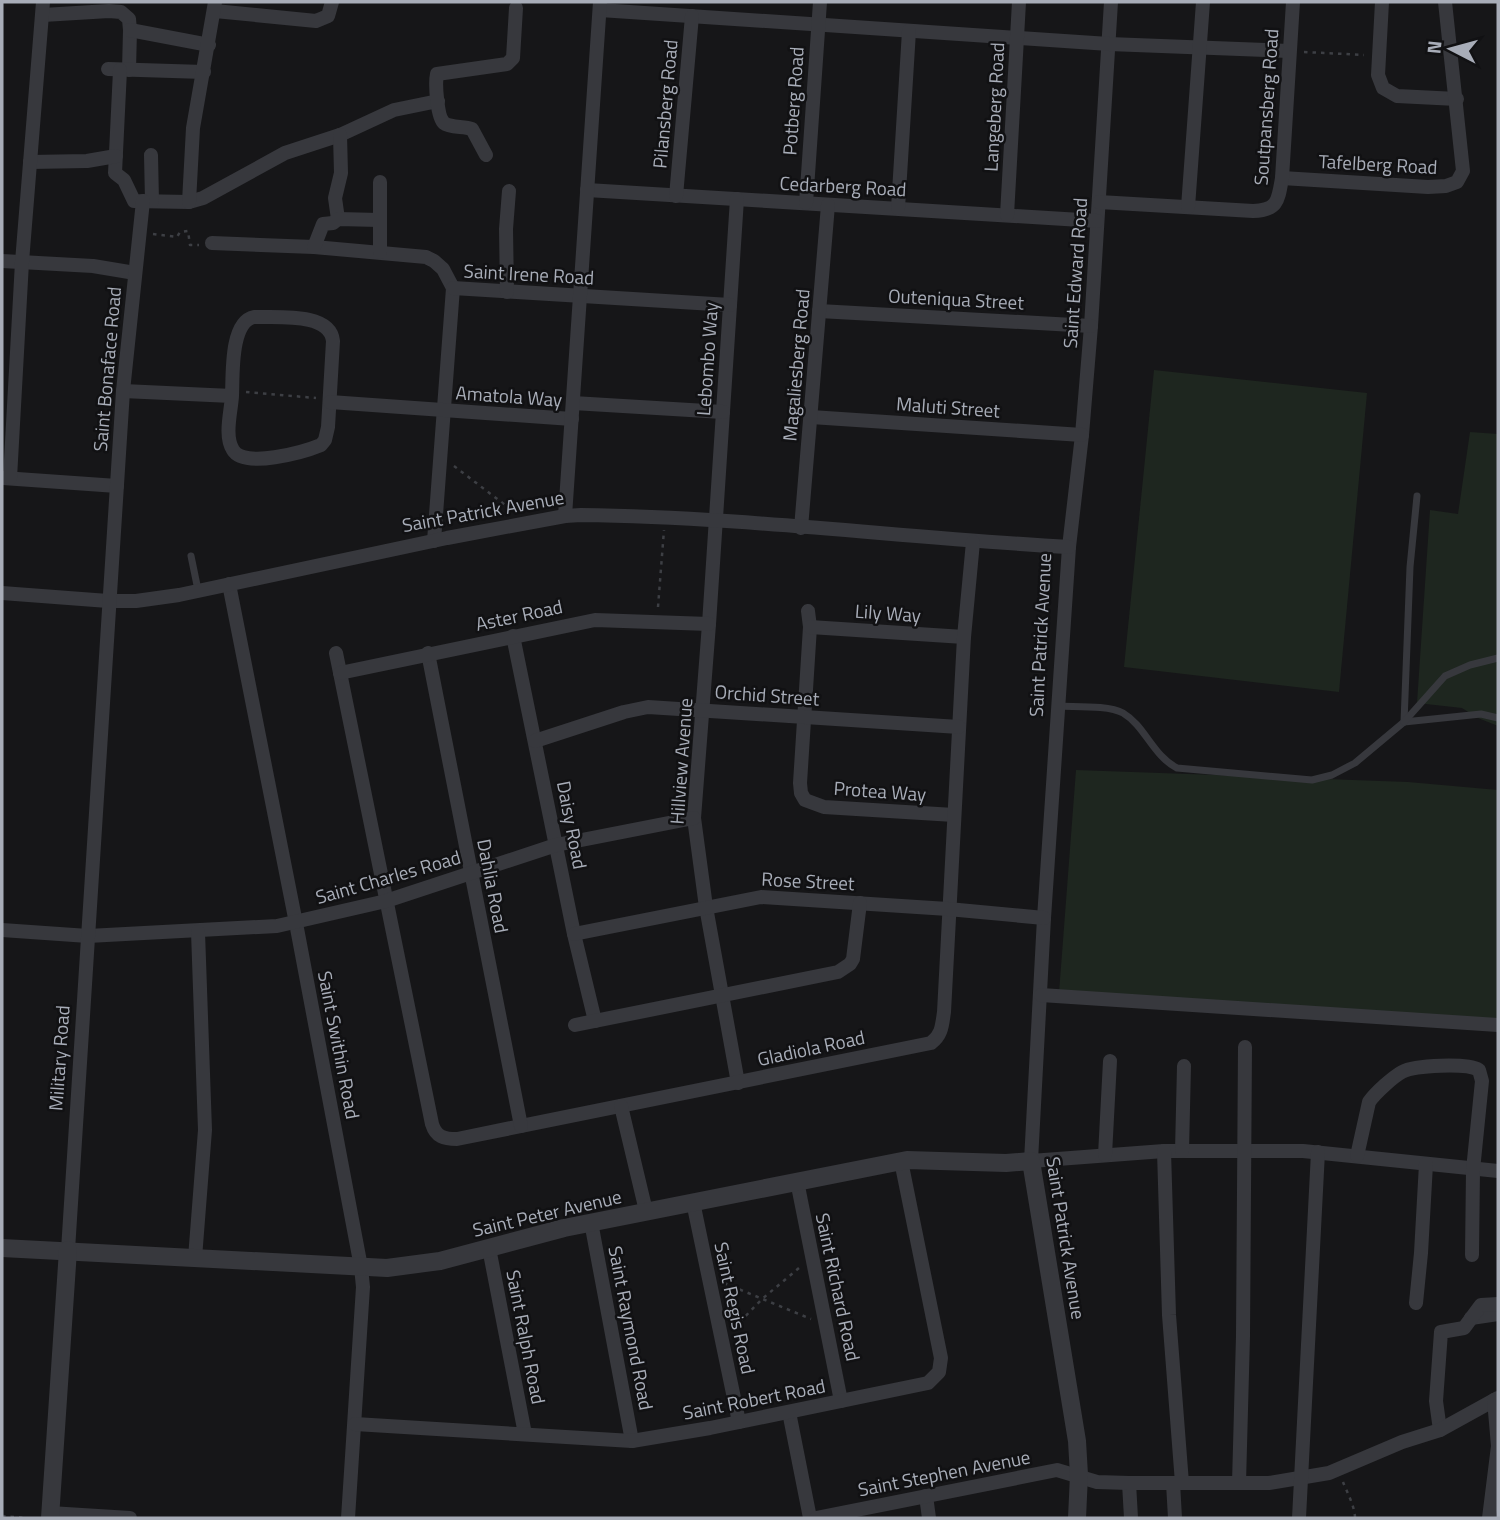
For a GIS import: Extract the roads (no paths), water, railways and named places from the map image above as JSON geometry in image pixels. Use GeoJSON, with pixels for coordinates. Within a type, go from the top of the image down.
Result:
{"type":"FeatureCollection","features":[{"type":"Feature","properties":{"kind":"street"},"geometry":{"type":"LineString","coordinates":[[189,202],[194,128],[215,7],[316,21],[328,16],[332,2]]}},
{"type":"Feature","properties":{"kind":"street","name":"Potberg Road"},"geometry":{"type":"LineString","coordinates":[[806,204],[820,2]]}},
{"type":"Feature","properties":{"kind":"street","name":"Langeberg Road"},"geometry":{"type":"LineString","coordinates":[[1007,215],[1019,2]]}},
{"type":"Feature","properties":{"kind":"street","name":"Saint Edward Road"},"geometry":{"type":"LineString","coordinates":[[1069,547],[1091,326],[1111,2]]}},
{"type":"Feature","properties":{"kind":"street"},"geometry":{"type":"LineString","coordinates":[[1188,207],[1203,2]]}},
{"type":"Feature","properties":{"kind":"street","name":"Soutpansberg Road"},"geometry":{"type":"LineString","coordinates":[[1099,202],[1268,210],[1274,205],[1282,178],[1293,2]]}},
{"type":"Feature","properties":{"kind":"street"},"geometry":{"type":"LineString","coordinates":[[1382,2],[1378,56],[1380,82],[1388,93],[1397,96],[1457,99]]}},
{"type":"Feature","properties":{"kind":"street","name":"Tafelberg Road"},"geometry":{"type":"LineString","coordinates":[[1282,178],[1428,187],[1454,184],[1461,178],[1463,171],[1457,99],[1445,2]]}},
{"type":"Feature","properties":{"kind":"street"},"geometry":{"type":"LineString","coordinates":[[117,486],[6,478],[43,9],[109,6],[129,19],[130,30],[119,70],[116,175],[124,180],[132,199],[189,202],[203,198],[275,157],[340,135],[394,110],[438,102]]}},
{"type":"Feature","properties":{"kind":"street"},"geometry":{"type":"LineString","coordinates":[[565,516],[600,6],[692,16],[909,32],[1289,51]]}},
{"type":"Feature","properties":{"kind":"street"},"geometry":{"type":"LineString","coordinates":[[486,155],[472,129],[444,123],[435,83],[437,74],[507,64],[513,58],[516,8]]}},
{"type":"Feature","properties":{"kind":"street","name":"Pilansberg Road"},"geometry":{"type":"LineString","coordinates":[[676,196],[692,16]]}},
{"type":"Feature","properties":{"kind":"street"},"geometry":{"type":"LineString","coordinates":[[130,30],[209,45]]}},
{"type":"Feature","properties":{"kind":"street"},"geometry":{"type":"LineString","coordinates":[[898,208],[909,32]]}},
{"type":"Feature","properties":{"kind":"street"},"geometry":{"type":"LineString","coordinates":[[119,70],[204,72]]}},
{"type":"Feature","properties":{"kind":"street"},"geometry":{"type":"LineString","coordinates":[[338,219],[335,198],[341,173],[340,135]]}},
{"type":"Feature","properties":{"kind":"street"},"geometry":{"type":"LineString","coordinates":[[135,273],[139,232],[147,201],[151,155]]}},
{"type":"Feature","properties":{"kind":"street"},"geometry":{"type":"LineString","coordinates":[[30,162],[87,161],[116,156]]}},
{"type":"Feature","properties":{"kind":"street"},"geometry":{"type":"LineString","coordinates":[[380,182],[380,252]]}},
{"type":"Feature","properties":{"kind":"street","name":"Cedarberg Road"},"geometry":{"type":"LineString","coordinates":[[587,190],[1097,221]]}},
{"type":"Feature","properties":{"kind":"street"},"geometry":{"type":"LineString","coordinates":[[507,292],[506,229],[509,191]]}},
{"type":"Feature","properties":{"kind":"street","name":"Lebombo Way"},"geometry":{"type":"LineString","coordinates":[[716,522],[737,199]]}},
{"type":"Feature","properties":{"kind":"street","name":"Magaliesberg Road"},"geometry":{"type":"LineString","coordinates":[[801,528],[828,205]]}},
{"type":"Feature","properties":{"kind":"street"},"geometry":{"type":"LineString","coordinates":[[314,247],[321,225],[333,223],[338,219],[379,220]]}},
{"type":"Feature","properties":{"kind":"street"},"geometry":{"type":"LineString","coordinates":[[212,243],[415,255],[434,261],[443,269],[453,288]]}},
{"type":"Feature","properties":{"kind":"street","name":"Saint Bonaface Road"},"geometry":{"type":"LineString","coordinates":[[2,261],[93,266],[135,273],[123,391],[108,601]]}},
{"type":"Feature","properties":{"kind":"street","name":"Saint Irene Road"},"geometry":{"type":"LineString","coordinates":[[434,541],[453,288],[730,305]]}},
{"type":"Feature","properties":{"kind":"street","name":"Outeniqua Street"},"geometry":{"type":"LineString","coordinates":[[819,311],[1091,326]]}},
{"type":"Feature","properties":{"kind":"street"},"geometry":{"type":"LineString","coordinates":[[249,317],[313,321],[322,323],[329,329],[333,341],[330,402],[327,435],[321,445],[274,457],[249,459],[235,453],[229,426],[232,396],[237,334],[249,317]]}},
{"type":"Feature","properties":{"kind":"street"},"geometry":{"type":"LineString","coordinates":[[123,391],[232,396]]}},
{"type":"Feature","properties":{"kind":"street","name":"Amatola Way"},"geometry":{"type":"LineString","coordinates":[[330,402],[572,419]]}},
{"type":"Feature","properties":{"kind":"street"},"geometry":{"type":"LineString","coordinates":[[573,403],[723,412]]}},
{"type":"Feature","properties":{"kind":"street","name":"Maluti Street"},"geometry":{"type":"LineString","coordinates":[[811,417],[1082,435]]}},
{"type":"Feature","properties":{"kind":"street","name":"Saint Patrick Avenue"},"geometry":{"type":"LineString","coordinates":[[2,593],[136,601],[565,516],[716,522],[1069,547],[1031,1161],[1077,1441],[1077,1518]]}},
{"type":"Feature","properties":{"kind":"street","name":"Hillview Avenue"},"geometry":{"type":"LineString","coordinates":[[716,522],[694,818],[706,908],[738,1083]]}},
{"type":"Feature","properties":{"kind":"street","name":"Gladiola Road"},"geometry":{"type":"LineString","coordinates":[[385,901],[435,1131],[440,1137],[457,1139],[931,1043],[941,1033],[944,1012],[964,638],[973,542]]}},
{"type":"Feature","properties":{"kind":"street","name":"Saint Swithin Road"},"geometry":{"type":"LineString","coordinates":[[229,584],[361,1267],[363,1287],[348,1518]]}},
{"type":"Feature","properties":{"kind":"street","name":"Military Road"},"geometry":{"type":"LineString","coordinates":[[50,1516],[108,601]]}},
{"type":"Feature","properties":{"kind":"street"},"geometry":{"type":"LineString","coordinates":[[803,717],[810,627],[808,611]]}},
{"type":"Feature","properties":{"kind":"street","name":"Aster Road"},"geometry":{"type":"LineString","coordinates":[[340,673],[594,620],[709,624]]}},
{"type":"Feature","properties":{"kind":"street","name":"Lily Way"},"geometry":{"type":"LineString","coordinates":[[810,627],[964,638]]}},
{"type":"Feature","properties":{"kind":"street","name":"Daisy Road"},"geometry":{"type":"LineString","coordinates":[[513,636],[574,934],[595,1021]]}},
{"type":"Feature","properties":{"kind":"street"},"geometry":{"type":"LineString","coordinates":[[336,653],[385,901]]}},
{"type":"Feature","properties":{"kind":"street","name":"Dahlia Road"},"geometry":{"type":"LineString","coordinates":[[428,653],[521,1126]]}},
{"type":"Feature","properties":{"kind":"street","name":"Orchid Street"},"geometry":{"type":"LineString","coordinates":[[535,741],[638,709],[662,707],[959,727]]}},
{"type":"Feature","properties":{"kind":"street","name":"Protea Way"},"geometry":{"type":"LineString","coordinates":[[803,717],[800,783],[805,800],[824,807],[954,815]]}},
{"type":"Feature","properties":{"kind":"street","name":"Saint Charles Road"},"geometry":{"type":"LineString","coordinates":[[2,930],[88,936],[198,932],[296,923],[385,901],[556,845],[694,818]]}},
{"type":"Feature","properties":{"kind":"street","name":"Rose Street"},"geometry":{"type":"LineString","coordinates":[[574,934],[761,897],[1044,918]]}},
{"type":"Feature","properties":{"kind":"street"},"geometry":{"type":"LineString","coordinates":[[575,1025],[838,972],[853,959],[860,903]]}},
{"type":"Feature","properties":{"kind":"street"},"geometry":{"type":"LineString","coordinates":[[195,1258],[205,1130],[198,932]]}},
{"type":"Feature","properties":{"kind":"street"},"geometry":{"type":"LineString","coordinates":[[1041,995],[1498,1025]]}},
{"type":"Feature","properties":{"kind":"street"},"geometry":{"type":"LineString","coordinates":[[1239,1483],[1245,1047]]}},
{"type":"Feature","properties":{"kind":"street"},"geometry":{"type":"LineString","coordinates":[[1105,1155],[1110,1061]]}},
{"type":"Feature","properties":{"kind":"street"},"geometry":{"type":"LineString","coordinates":[[1182,1150],[1184,1066]]}},
{"type":"Feature","properties":{"kind":"street"},"geometry":{"type":"LineString","coordinates":[[1357,1156],[1369,1102],[1373,1095],[1398,1074],[1420,1068],[1472,1067],[1482,1074],[1474,1170],[1472,1255]]}},
{"type":"Feature","properties":{"kind":"street"},"geometry":{"type":"LineString","coordinates":[[621,1106],[646,1212]]}},
{"type":"Feature","properties":{"kind":"street"},"geometry":{"type":"LineString","coordinates":[[1031,1161],[1182,1150],[1244,1150],[1318,1152],[1498,1171]]}},
{"type":"Feature","properties":{"kind":"street"},"geometry":{"type":"LineString","coordinates":[[1164,1151],[1178,1483],[1175,1518]]}},
{"type":"Feature","properties":{"kind":"street"},"geometry":{"type":"LineString","coordinates":[[1299,1518],[1318,1152]]}},
{"type":"Feature","properties":{"kind":"street","name":"Saint Peter Avenue"},"geometry":{"type":"LineString","coordinates":[[2,1248],[387,1268],[440,1261],[591,1222],[901,1161],[1031,1161]]}},
{"type":"Feature","properties":{"kind":"street","name":"Saint Robert Road"},"geometry":{"type":"LineString","coordinates":[[355,1424],[632,1440],[739,1422],[928,1383],[934,1379],[941,1358],[901,1161]]}},
{"type":"Feature","properties":{"kind":"street"},"geometry":{"type":"LineString","coordinates":[[1416,1303],[1426,1164]]}},
{"type":"Feature","properties":{"kind":"street","name":"Saint Richard Road"},"geometry":{"type":"LineString","coordinates":[[797,1181],[841,1401]]}},
{"type":"Feature","properties":{"kind":"street","name":"Saint Regis Road"},"geometry":{"type":"LineString","coordinates":[[693,1202],[739,1422]]}},
{"type":"Feature","properties":{"kind":"street","name":"Saint Raymond Road"},"geometry":{"type":"LineString","coordinates":[[591,1222],[632,1440]]}},
{"type":"Feature","properties":{"kind":"street","name":"Saint Ralph Road"},"geometry":{"type":"LineString","coordinates":[[489,1248],[525,1434]]}},
{"type":"Feature","properties":{"kind":"street"},"geometry":{"type":"LineString","coordinates":[[1440,1430],[1436,1401],[1440,1335],[1443,1331],[1464,1328],[1481,1305],[1498,1304]]}},
{"type":"Feature","properties":{"kind":"street"},"geometry":{"type":"LineString","coordinates":[[1471,1318],[1498,1314]]}},
{"type":"Feature","properties":{"kind":"street"},"geometry":{"type":"LineString","coordinates":[[1489,1518],[1498,1446],[1496,1399]]}},
{"type":"Feature","properties":{"kind":"street","name":"Saint Stephen Avenue"},"geometry":{"type":"LineString","coordinates":[[816,1518],[1051,1471],[1079,1475],[1097,1482],[1129,1483],[1269,1483],[1301,1478],[1337,1470],[1402,1442],[1440,1430],[1496,1399]]}},
{"type":"Feature","properties":{"kind":"street"},"geometry":{"type":"LineString","coordinates":[[789,1412],[810,1518]]}},
{"type":"Feature","properties":{"kind":"street"},"geometry":{"type":"LineString","coordinates":[[1129,1483],[1131,1518]]}},
{"type":"Feature","properties":{"kind":"street"},"geometry":{"type":"LineString","coordinates":[[926,1496],[929,1518]]}},
{"type":"Feature","properties":{"kind":"street"},"geometry":{"type":"LineString","coordinates":[[50,1516],[130,1518]]}},
{"type":"Feature","properties":{"kind":"lane"},"geometry":{"type":"LineString","coordinates":[[1404,722],[1410,567],[1417,496]]}},
{"type":"Feature","properties":{"kind":"lane"},"geometry":{"type":"LineString","coordinates":[[191,556],[198,590]]}},
{"type":"Feature","properties":{"kind":"lane"},"geometry":{"type":"LineString","coordinates":[[1058,706],[1108,709],[1123,713],[1158,754],[1177,768],[1312,780],[1332,775],[1355,763],[1404,722],[1445,676],[1470,664],[1498,658]]}},
{"type":"Feature","properties":{"kind":"lane"},"geometry":{"type":"LineString","coordinates":[[1404,722],[1481,714],[1498,718]]}}]}
